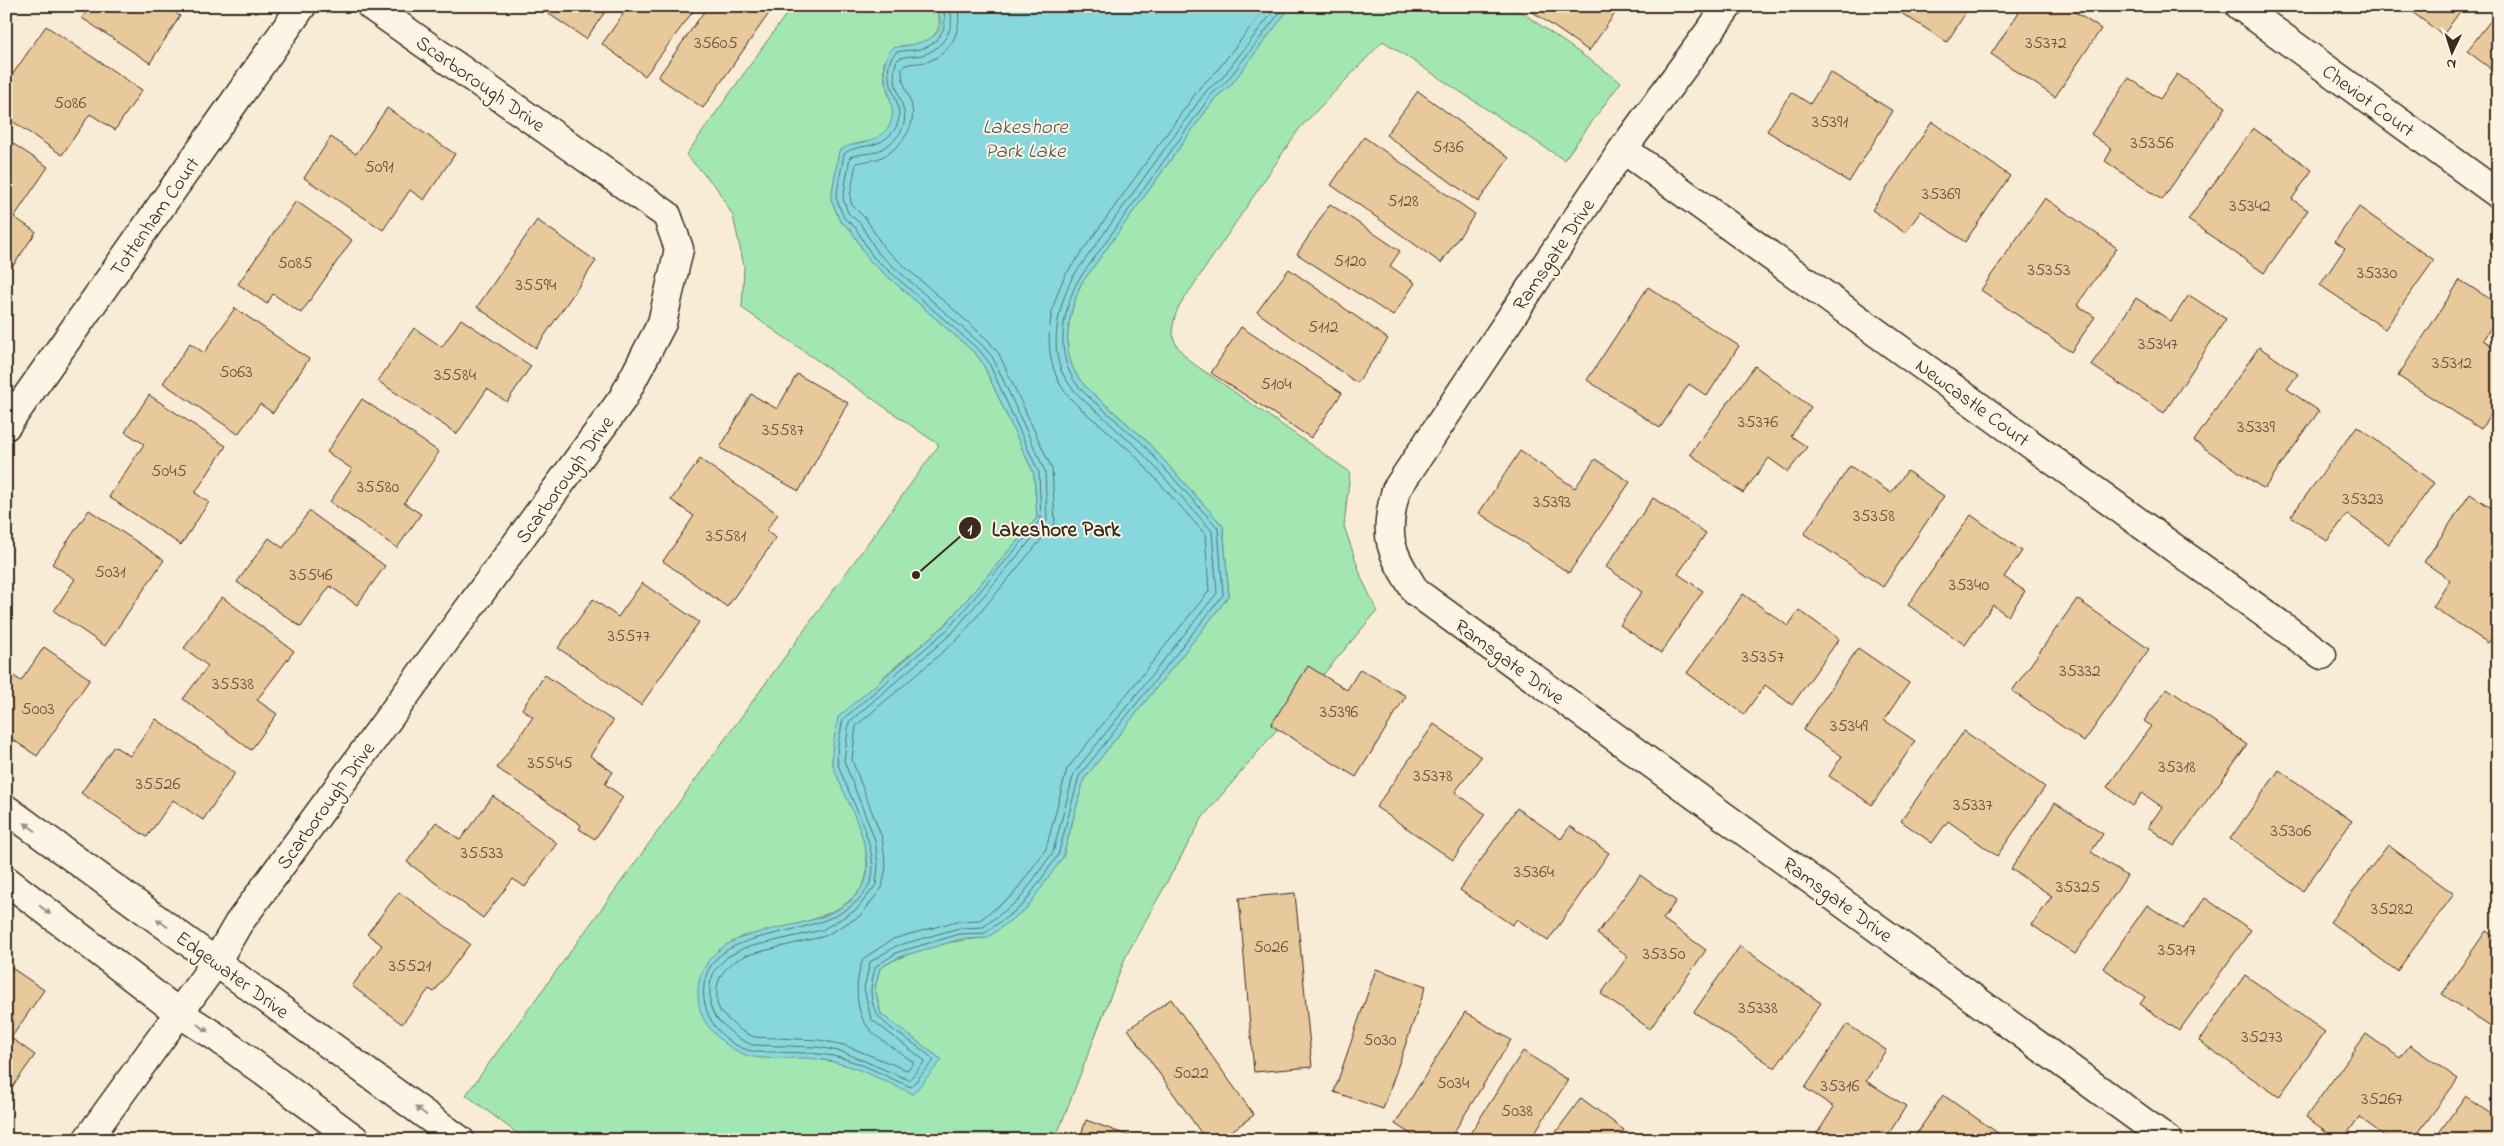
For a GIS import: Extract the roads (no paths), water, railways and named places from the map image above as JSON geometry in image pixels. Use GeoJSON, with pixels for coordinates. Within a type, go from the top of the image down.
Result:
{"type":"FeatureCollection","features":[{"type":"Feature","properties":{"kind":"street","name":"Tottenham Court"},"geometry":{"type":"LineString","coordinates":[[6,426],[302,6]]}},
{"type":"Feature","properties":{"kind":"street","name":"Scarborough Drive"},"geometry":{"type":"LineString","coordinates":[[87,1140],[216,962],[238,924],[624,398],[662,323],[679,249],[667,215],[371,6]]}},
{"type":"Feature","properties":{"kind":"street","name":"Ramsgate Drive"},"geometry":{"type":"LineString","coordinates":[[1728,6],[1623,149],[1396,490],[1388,517],[1390,538],[1396,561],[1416,592],[2168,1140]]}},
{"type":"Feature","properties":{"kind":"street","name":"Cheviot Court"},"geometry":{"type":"LineString","coordinates":[[2240,6],[2498,194]]}},
{"type":"Feature","properties":{"kind":"street","name":"Newcastle Court"},"geometry":{"type":"LineString","coordinates":[[1623,149],[2322,655]]}},
{"type":"Feature","properties":{"kind":"street","name":"Edgewater Drive"},"geometry":{"type":"LineString","coordinates":[[6,810],[460,1140]]}},
{"type":"Feature","properties":{"kind":"street"},"geometry":{"type":"LineString","coordinates":[[6,880],[179,1013],[218,1038],[356,1140]]}},
{"type":"Feature","properties":{"kind":"water","name":"Lakeshore Park Lake"},"geometry":{"type":"Polygon","coordinates":[[[935,6],[1291,6],[1230,86],[1216,97],[1081,284],[1073,305],[1068,329],[1068,352],[1071,363],[1082,383],[1143,437],[1223,526],[1229,596],[1084,779],[1063,857],[1027,908],[987,938],[961,939],[899,957],[880,968],[875,988],[881,1014],[942,1060],[913,1094],[866,1073],[830,1061],[809,1058],[757,1057],[735,1050],[721,1040],[705,1021],[700,1011],[698,992],[700,978],[712,956],[731,942],[830,914],[850,901],[865,881],[867,859],[865,846],[832,762],[838,717],[944,626],[1037,518],[1034,474],[983,364],[976,354],[869,260],[851,230],[840,221],[831,199],[839,151],[877,137],[890,125],[892,105],[884,72],[886,60],[892,48],[911,45],[929,39],[936,34],[940,27],[940,18],[935,6]]]}},
{"type":"Feature","properties":{"kind":"place","name":"Lakeshore Park"},"geometry":{"type":"Point","coordinates":[916,575]}}]}
